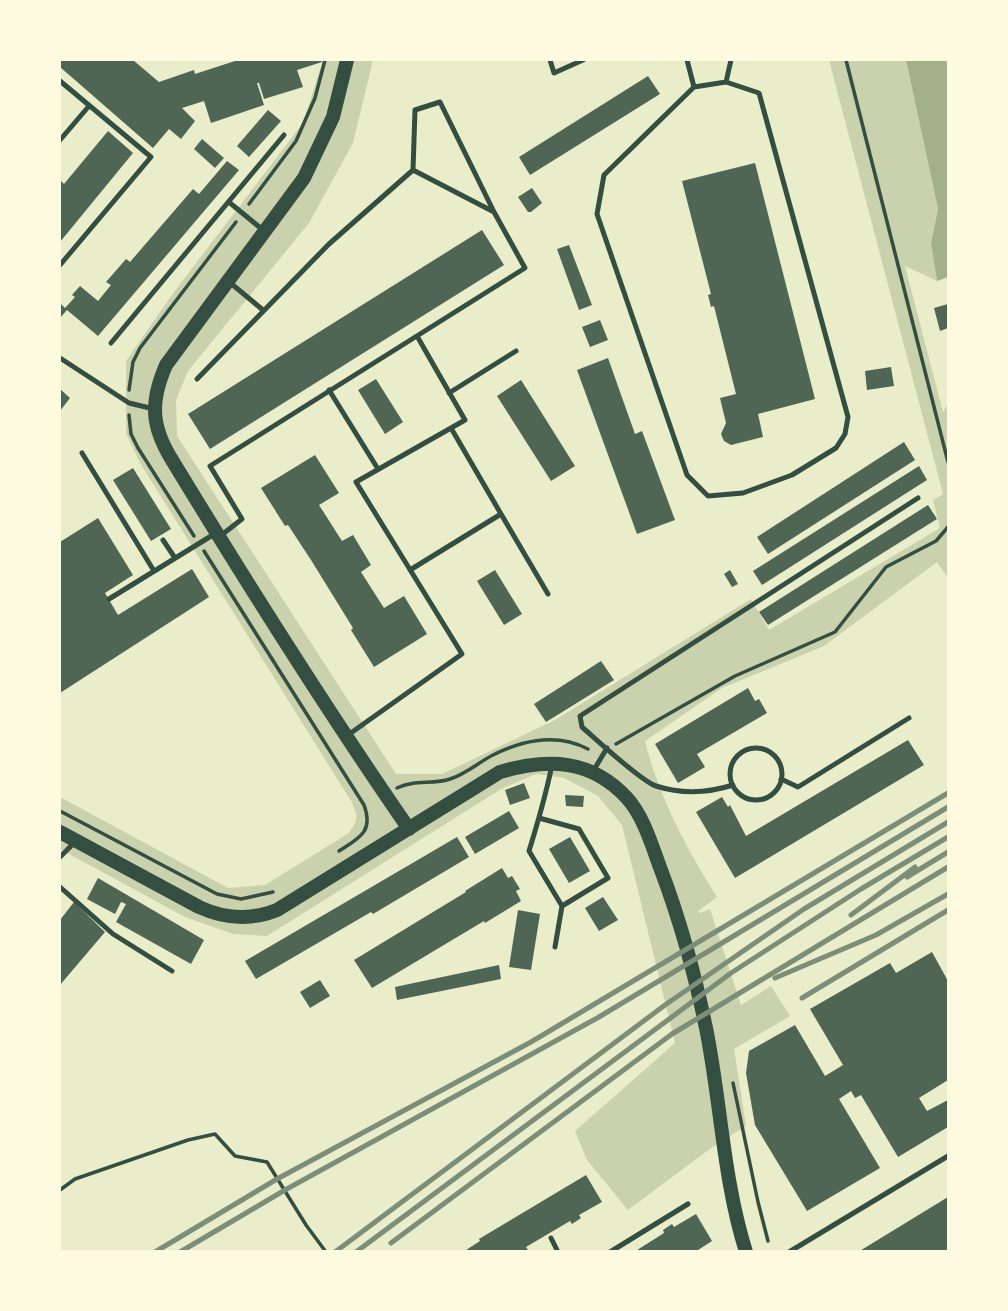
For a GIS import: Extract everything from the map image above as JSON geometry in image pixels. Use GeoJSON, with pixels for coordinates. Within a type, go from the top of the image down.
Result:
{"type":"FeatureCollection","features":[{"type":"Feature","properties":{"kind":"main road"},"geometry":{"type":"LineString","coordinates":[[347,60],[333,117],[320,148],[293,195],[166,365],[158,383],[154,409],[161,443],[268,618],[409,829]]}},
{"type":"Feature","properties":{"kind":"main road"},"geometry":{"type":"LineString","coordinates":[[60,832],[199,907],[219,915],[247,918],[277,910],[500,772],[524,765],[552,762],[566,764],[592,774],[613,786],[628,799],[636,812],[653,849],[676,913],[706,1028],[736,1220],[746,1251]]}},
{"type":"Feature","properties":{"kind":"lane"},"geometry":{"type":"LineString","coordinates":[[550,60],[554,73],[583,60]]}},
{"type":"Feature","properties":{"kind":"lane"},"geometry":{"type":"LineString","coordinates":[[687,60],[694,87]]}},
{"type":"Feature","properties":{"kind":"lane"},"geometry":{"type":"LineString","coordinates":[[726,82],[731,60]]}},
{"type":"Feature","properties":{"kind":"lane"},"geometry":{"type":"LineString","coordinates":[[60,81],[151,157],[60,265]]}},
{"type":"Feature","properties":{"kind":"lane"},"geometry":{"type":"LineString","coordinates":[[726,82],[759,93],[848,417],[845,434],[836,448],[792,475],[743,493],[708,496],[687,475],[597,214],[604,175],[694,87],[726,82]]}},
{"type":"Feature","properties":{"kind":"lane"},"geometry":{"type":"LineString","coordinates":[[109,599],[242,519],[210,466],[525,268],[440,102],[415,110],[413,170],[329,244],[197,379]]}},
{"type":"Feature","properties":{"kind":"lane"},"geometry":{"type":"LineString","coordinates":[[60,141],[89,106]]}},
{"type":"Feature","properties":{"kind":"lane"},"geometry":{"type":"LineString","coordinates":[[111,343],[284,135]]}},
{"type":"Feature","properties":{"kind":"lane"},"geometry":{"type":"LineString","coordinates":[[413,170],[494,212]]}},
{"type":"Feature","properties":{"kind":"lane"},"geometry":{"type":"LineString","coordinates":[[230,203],[266,232]]}},
{"type":"Feature","properties":{"kind":"lane"},"geometry":{"type":"LineString","coordinates":[[228,281],[263,310]]}},
{"type":"Feature","properties":{"kind":"lane"},"geometry":{"type":"LineString","coordinates":[[345,737],[462,654],[356,482],[465,420],[417,335]]}},
{"type":"Feature","properties":{"kind":"lane"},"geometry":{"type":"LineString","coordinates":[[449,393],[516,351]]}},
{"type":"Feature","properties":{"kind":"lane"},"geometry":{"type":"LineString","coordinates":[[60,358],[128,404],[154,409]]}},
{"type":"Feature","properties":{"kind":"lane"},"geometry":{"type":"LineString","coordinates":[[329,390],[378,469]]}},
{"type":"Feature","properties":{"kind":"lane"},"geometry":{"type":"LineString","coordinates":[[451,428],[548,594]]}},
{"type":"Feature","properties":{"kind":"lane"},"geometry":{"type":"LineString","coordinates":[[82,453],[154,571]]}},
{"type":"Feature","properties":{"kind":"lane"},"geometry":{"type":"LineString","coordinates":[[733,785],[712,792],[679,791],[653,785],[579,722],[583,713],[918,498]]}},
{"type":"Feature","properties":{"kind":"lane"},"geometry":{"type":"LineString","coordinates":[[410,570],[501,514]]}},
{"type":"Feature","properties":{"kind":"lane"},"geometry":{"type":"LineString","coordinates":[[163,540],[174,558]]}},
{"type":"Feature","properties":{"kind":"lane"},"geometry":{"type":"LineString","coordinates":[[781,779],[798,787],[908,718]]}},
{"type":"Feature","properties":{"kind":"lane"},"geometry":{"type":"LineString","coordinates":[[592,774],[607,748]]}},
{"type":"Feature","properties":{"kind":"lane"},"geometry":{"type":"LineString","coordinates":[[755,748],[763,749],[777,759],[781,779],[776,791],[761,799],[744,797],[733,785],[730,776],[734,761],[740,754],[755,748]]}},
{"type":"Feature","properties":{"kind":"lane"},"geometry":{"type":"LineString","coordinates":[[552,762],[529,851],[562,906],[555,947]]}},
{"type":"Feature","properties":{"kind":"lane"},"geometry":{"type":"LineString","coordinates":[[539,818],[579,829],[608,878],[562,906]]}},
{"type":"Feature","properties":{"kind":"lane"},"geometry":{"type":"LineString","coordinates":[[60,857],[76,841]]}},
{"type":"Feature","properties":{"kind":"lane"},"geometry":{"type":"LineString","coordinates":[[60,887],[113,934],[172,971]]}},
{"type":"Feature","properties":{"kind":"lane"},"geometry":{"type":"LineString","coordinates":[[789,1251],[948,1156]]}},
{"type":"Feature","properties":{"kind":"lane"},"geometry":{"type":"LineString","coordinates":[[610,1251],[688,1204]]}},
{"type":"Feature","properties":{"kind":"lane"},"geometry":{"type":"LineString","coordinates":[[551,1238],[558,1251]]}},
{"type":"Feature","properties":{"kind":"path"},"geometry":{"type":"LineString","coordinates":[[325,60],[308,118],[296,141],[140,348],[130,374],[128,404],[131,434],[138,448],[364,805],[368,817],[363,834],[330,857]]}},
{"type":"Feature","properties":{"kind":"path"},"geometry":{"type":"LineString","coordinates":[[846,60],[948,462]]}},
{"type":"Feature","properties":{"kind":"path"},"geometry":{"type":"LineString","coordinates":[[607,748],[626,740],[734,676],[835,632],[886,567],[936,541],[948,527]]}},
{"type":"Feature","properties":{"kind":"path"},"geometry":{"type":"LineString","coordinates":[[60,811],[217,894],[241,899],[262,896],[277,890]]}},
{"type":"Feature","properties":{"kind":"path"},"geometry":{"type":"LineString","coordinates":[[731,1073],[768,1241]]}},
{"type":"Feature","properties":{"kind":"path"},"geometry":{"type":"LineString","coordinates":[[60,1190],[75,1179],[188,1140],[215,1134],[235,1156],[267,1161],[306,1226],[326,1251]]}},
{"type":"Feature","properties":{"kind":"shaded area"},"geometry":{"type":"Polygon","coordinates":[[[323,60],[373,60],[353,143],[309,223],[188,371],[176,400],[177,436],[396,774],[442,774],[555,720],[751,599],[769,630],[940,528],[933,500],[943,494],[829,60],[906,60],[938,209],[931,243],[937,281],[905,266],[943,412],[948,404],[948,578],[937,562],[824,646],[722,688],[645,741],[675,822],[717,897],[698,911],[700,913],[710,909],[741,1005],[771,986],[790,1016],[734,1049],[746,1126],[711,1148],[628,1210],[587,1160],[575,1131],[675,1043],[622,825],[598,796],[564,778],[536,774],[501,789],[267,936],[233,934],[185,917],[60,849],[60,797],[228,888],[265,885],[349,833],[356,821],[351,801],[140,463],[126,433],[126,361],[174,292],[303,123],[323,60]]]}},
{"type":"Feature","properties":{"kind":"shaded area"},"geometry":{"type":"Polygon","coordinates":[[[906,60],[948,60],[948,277],[937,281],[931,243],[938,209],[906,60]]]}},
{"type":"Feature","properties":{"kind":"building"},"geometry":{"type":"Polygon","coordinates":[[[60,60],[133,60],[159,82],[194,70],[195,74],[238,60],[322,62],[297,70],[303,87],[264,99],[257,83],[264,105],[211,123],[204,101],[182,108],[195,121],[181,139],[169,129],[153,148],[60,67],[60,60]]]}},
{"type":"Feature","properties":{"kind":"building"},"geometry":{"type":"Polygon","coordinates":[[[648,76],[660,94],[530,175],[519,157],[648,76]]]}},
{"type":"Feature","properties":{"kind":"building"},"geometry":{"type":"Polygon","coordinates":[[[268,110],[281,121],[249,157],[237,146],[268,110]]]}},
{"type":"Feature","properties":{"kind":"building"},"geometry":{"type":"Polygon","coordinates":[[[108,131],[133,153],[60,242],[60,180],[64,184],[108,131]]]}},
{"type":"Feature","properties":{"kind":"building"},"geometry":{"type":"Polygon","coordinates":[[[202,139],[224,158],[215,168],[194,149],[202,139]]]}},
{"type":"Feature","properties":{"kind":"building"},"geometry":{"type":"Polygon","coordinates":[[[227,161],[239,170],[98,336],[67,310],[60,318],[60,303],[65,308],[80,286],[98,301],[111,285],[106,282],[126,259],[130,262],[193,189],[199,194],[227,161]]]}},
{"type":"Feature","properties":{"kind":"building"},"geometry":{"type":"Polygon","coordinates":[[[755,163],[815,399],[758,414],[763,437],[731,445],[724,441],[721,434],[726,423],[720,398],[736,394],[714,306],[711,307],[708,295],[711,294],[682,181],[755,163]]]}},
{"type":"Feature","properties":{"kind":"building"},"geometry":{"type":"Polygon","coordinates":[[[532,188],[542,203],[528,212],[518,197],[532,188]]]}},
{"type":"Feature","properties":{"kind":"building"},"geometry":{"type":"Polygon","coordinates":[[[482,230],[504,265],[210,449],[188,414],[482,230]]]}},
{"type":"Feature","properties":{"kind":"building"},"geometry":{"type":"Polygon","coordinates":[[[569,245],[592,305],[579,310],[557,249],[569,245]]]}},
{"type":"Feature","properties":{"kind":"building"},"geometry":{"type":"Polygon","coordinates":[[[948,304],[948,328],[940,331],[934,308],[948,304]]]}},
{"type":"Feature","properties":{"kind":"building"},"geometry":{"type":"Polygon","coordinates":[[[600,320],[608,340],[590,347],[582,327],[600,320]]]}},
{"type":"Feature","properties":{"kind":"building"},"geometry":{"type":"Polygon","coordinates":[[[608,358],[635,434],[642,431],[675,520],[637,534],[577,370],[608,358]]]}},
{"type":"Feature","properties":{"kind":"building"},"geometry":{"type":"Polygon","coordinates":[[[891,367],[894,386],[867,390],[865,371],[891,367]]]}},
{"type":"Feature","properties":{"kind":"building"},"geometry":{"type":"Polygon","coordinates":[[[376,379],[403,422],[385,434],[358,390],[376,379]]]}},
{"type":"Feature","properties":{"kind":"building"},"geometry":{"type":"Polygon","coordinates":[[[521,380],[575,466],[551,481],[497,396],[521,380]]]}},
{"type":"Feature","properties":{"kind":"building"},"geometry":{"type":"Polygon","coordinates":[[[60,389],[70,398],[60,411],[60,389]]]}},
{"type":"Feature","properties":{"kind":"building"},"geometry":{"type":"Polygon","coordinates":[[[904,442],[915,460],[768,554],[757,537],[904,442]]]}},
{"type":"Feature","properties":{"kind":"building"},"geometry":{"type":"Polygon","coordinates":[[[315,455],[339,493],[319,505],[342,541],[353,535],[371,565],[361,572],[384,608],[404,596],[427,634],[374,667],[311,560],[261,488],[315,455]]]}},
{"type":"Feature","properties":{"kind":"building"},"geometry":{"type":"Polygon","coordinates":[[[919,466],[927,480],[762,585],[753,571],[919,466]]]}},
{"type":"Feature","properties":{"kind":"building"},"geometry":{"type":"Polygon","coordinates":[[[133,468],[171,529],[151,541],[113,480],[133,468]]]}},
{"type":"Feature","properties":{"kind":"building"},"geometry":{"type":"Polygon","coordinates":[[[928,505],[937,519],[768,625],[759,612],[928,505]]]}},
{"type":"Feature","properties":{"kind":"building"},"geometry":{"type":"Polygon","coordinates":[[[98,518],[133,575],[105,593],[118,615],[192,569],[209,597],[60,693],[60,542],[98,518]]]}},
{"type":"Feature","properties":{"kind":"building"},"geometry":{"type":"Polygon","coordinates":[[[495,570],[522,614],[504,625],[477,581],[495,570]]]}},
{"type":"Feature","properties":{"kind":"building"},"geometry":{"type":"Polygon","coordinates":[[[730,570],[738,584],[732,587],[724,574],[730,570]]]}},
{"type":"Feature","properties":{"kind":"building"},"geometry":{"type":"Polygon","coordinates":[[[601,661],[614,680],[546,722],[534,704],[601,661]]]}},
{"type":"Feature","properties":{"kind":"building"},"geometry":{"type":"Polygon","coordinates":[[[748,688],[755,701],[759,699],[767,713],[697,754],[705,767],[678,783],[655,744],[748,688]]]}},
{"type":"Feature","properties":{"kind":"building"},"geometry":{"type":"Polygon","coordinates":[[[908,740],[924,765],[735,878],[696,812],[722,797],[728,807],[730,805],[746,836],[908,740]]]}},
{"type":"Feature","properties":{"kind":"building"},"geometry":{"type":"Polygon","coordinates":[[[524,783],[530,798],[510,805],[505,790],[524,783]]]}},
{"type":"Feature","properties":{"kind":"building"},"geometry":{"type":"Polygon","coordinates":[[[565,795],[584,796],[583,807],[566,806],[565,795]]]}},
{"type":"Feature","properties":{"kind":"building"},"geometry":{"type":"Polygon","coordinates":[[[509,811],[519,828],[475,854],[465,837],[509,811]]]}},
{"type":"Feature","properties":{"kind":"building"},"geometry":{"type":"Polygon","coordinates":[[[457,837],[469,857],[256,979],[245,961],[457,837]]]}},
{"type":"Feature","properties":{"kind":"building"},"geometry":{"type":"Polygon","coordinates":[[[570,837],[590,871],[569,883],[549,849],[570,837]]]}},
{"type":"Feature","properties":{"kind":"building"},"geometry":{"type":"Polygon","coordinates":[[[502,868],[508,878],[512,876],[520,889],[516,891],[521,901],[372,988],[354,960],[502,868]]]}},
{"type":"Feature","properties":{"kind":"building"},"geometry":{"type":"Polygon","coordinates":[[[98,878],[204,940],[191,964],[116,922],[126,904],[121,902],[115,914],[87,899],[98,878]]]}},
{"type":"Feature","properties":{"kind":"building"},"geometry":{"type":"Polygon","coordinates":[[[603,897],[618,920],[599,931],[585,908],[603,897]]]}},
{"type":"Feature","properties":{"kind":"building"},"geometry":{"type":"Polygon","coordinates":[[[74,902],[105,932],[60,985],[60,920],[74,902]]]}},
{"type":"Feature","properties":{"kind":"building"},"geometry":{"type":"Polygon","coordinates":[[[518,910],[540,914],[531,970],[509,967],[518,910]]]}},
{"type":"Feature","properties":{"kind":"building"},"geometry":{"type":"Polygon","coordinates":[[[932,952],[948,981],[948,1080],[919,1098],[927,1111],[948,1100],[948,1127],[898,1157],[861,1095],[855,1098],[851,1091],[839,1099],[880,1168],[807,1211],[755,1125],[746,1073],[749,1051],[795,1025],[825,1076],[843,1065],[810,1009],[890,963],[896,973],[932,952]]]}},
{"type":"Feature","properties":{"kind":"building"},"geometry":{"type":"Polygon","coordinates":[[[499,965],[501,979],[397,1000],[395,987],[499,965]]]}},
{"type":"Feature","properties":{"kind":"building"},"geometry":{"type":"Polygon","coordinates":[[[320,980],[330,996],[310,1008],[300,992],[320,980]]]}},
{"type":"Feature","properties":{"kind":"building"},"geometry":{"type":"Polygon","coordinates":[[[586,1175],[602,1202],[579,1215],[581,1218],[572,1224],[570,1221],[526,1247],[528,1250],[525,1252],[463,1252],[480,1241],[479,1239],[586,1175]]]}},
{"type":"Feature","properties":{"kind":"building"},"geometry":{"type":"Polygon","coordinates":[[[948,1197],[948,1252],[858,1252],[948,1197]]]}},
{"type":"Feature","properties":{"kind":"building"},"geometry":{"type":"Polygon","coordinates":[[[696,1214],[712,1241],[695,1252],[634,1252],[664,1233],[663,1230],[672,1224],[674,1227],[696,1214]]]}},
{"type":"Feature","properties":{"kind":"railway"},"geometry":{"type":"LineString","coordinates":[[155,1252],[277,1179],[531,1042],[948,793]]}},
{"type":"Feature","properties":{"kind":"railway"},"geometry":{"type":"LineString","coordinates":[[180,1252],[285,1190],[599,1017],[948,807]]}},
{"type":"Feature","properties":{"kind":"railway"},"geometry":{"type":"LineString","coordinates":[[335,1252],[665,1005],[804,909],[948,822]]}},
{"type":"Feature","properties":{"kind":"railway"},"geometry":{"type":"LineString","coordinates":[[356,1252],[731,973],[861,889],[948,837]]}},
{"type":"Feature","properties":{"kind":"railway"},"geometry":{"type":"LineString","coordinates":[[907,877],[948,852]]}},
{"type":"Feature","properties":{"kind":"railway"},"geometry":{"type":"LineString","coordinates":[[851,915],[915,867]]}},
{"type":"Feature","properties":{"kind":"railway"},"geometry":{"type":"LineString","coordinates":[[391,1243],[672,1034],[948,867]]}},
{"type":"Feature","properties":{"kind":"railway"},"geometry":{"type":"LineString","coordinates":[[775,978],[876,935],[948,894]]}},
{"type":"Feature","properties":{"kind":"railway"},"geometry":{"type":"LineString","coordinates":[[802,998],[948,910]]}}]}
